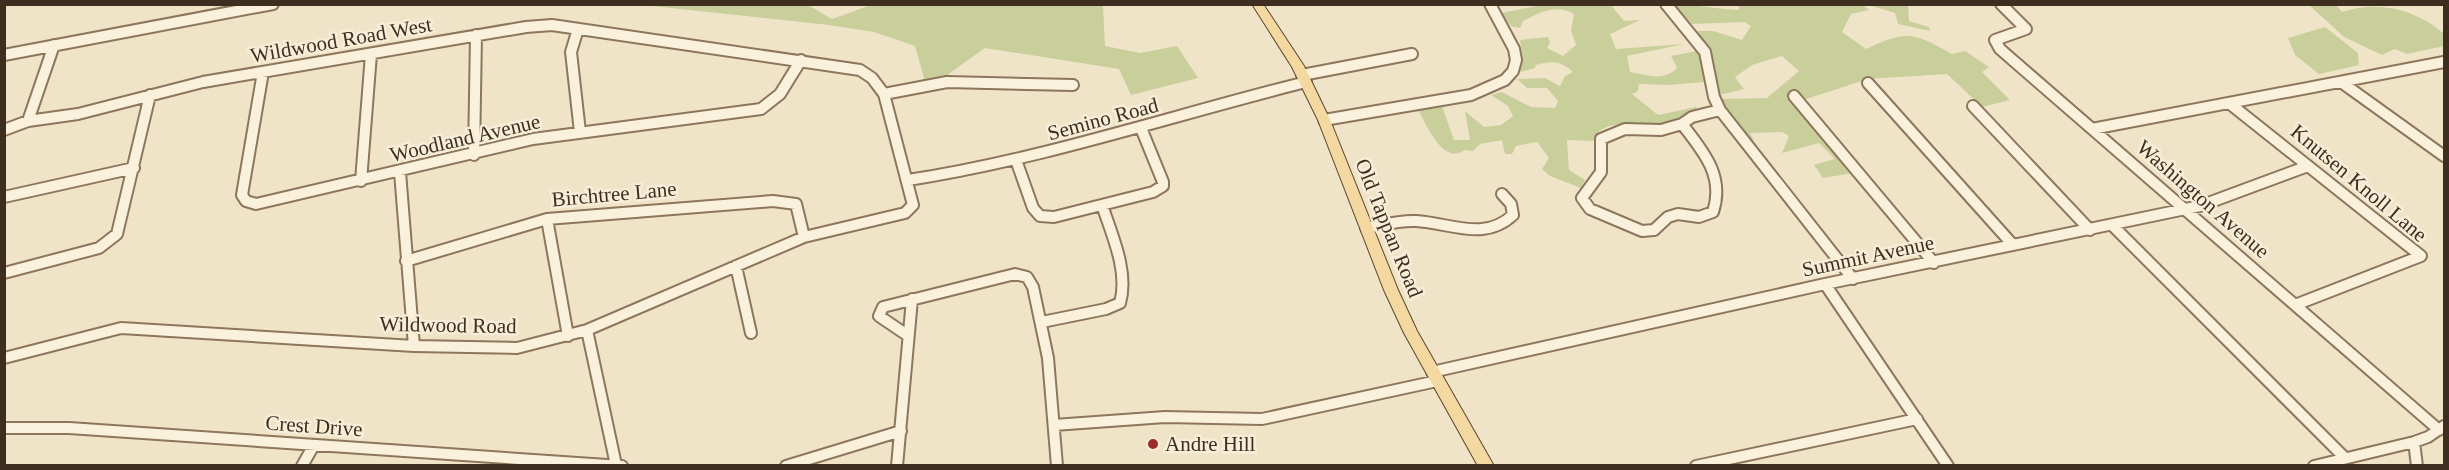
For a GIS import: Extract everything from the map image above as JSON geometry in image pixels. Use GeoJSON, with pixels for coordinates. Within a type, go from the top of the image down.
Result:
{"type":"FeatureCollection","features":[{"type":"Feature","properties":{"kind":"main road","name":"Old Tappan Road"},"geometry":{"type":"LineString","coordinates":[[1257,4],[1289,50],[1304,78],[1324,120],[1390,290],[1435,376],[1486,465]]}},
{"type":"Feature","properties":{"kind":"street"},"geometry":{"type":"LineString","coordinates":[[4,55],[273,4]]}},
{"type":"Feature","properties":{"kind":"street"},"geometry":{"type":"LineString","coordinates":[[1324,120],[1471,95],[1494,88],[1508,79],[1516,68],[1515,54],[1510,36],[1490,4]]}},
{"type":"Feature","properties":{"kind":"street"},"geometry":{"type":"LineString","coordinates":[[1666,4],[1705,52],[1714,97],[1720,110],[1853,279]]}},
{"type":"Feature","properties":{"kind":"street","name":"Washington Avenue"},"geometry":{"type":"LineString","coordinates":[[2001,4],[2021,21],[2026,29],[1995,40],[1995,44],[2295,305],[2442,428]]}},
{"type":"Feature","properties":{"kind":"street","name":"Wildwood Road West"},"geometry":{"type":"LineString","coordinates":[[4,130],[28,121],[78,114],[203,82],[540,25],[801,60],[864,71],[877,81],[884,94],[908,180]]}},
{"type":"Feature","properties":{"kind":"street"},"geometry":{"type":"LineString","coordinates":[[578,29],[571,52],[580,132]]}},
{"type":"Feature","properties":{"kind":"street"},"geometry":{"type":"LineString","coordinates":[[474,155],[476,35]]}},
{"type":"Feature","properties":{"kind":"street"},"geometry":{"type":"LineString","coordinates":[[28,121],[54,45]]}},
{"type":"Feature","properties":{"kind":"street"},"geometry":{"type":"LineString","coordinates":[[361,181],[370,54]]}},
{"type":"Feature","properties":{"kind":"street","name":"Semino Road"},"geometry":{"type":"LineString","coordinates":[[908,180],[964,173],[1016,160],[1141,128],[1304,78],[1412,54]]}},
{"type":"Feature","properties":{"kind":"street","name":"Woodland Avenue"},"geometry":{"type":"LineString","coordinates":[[263,72],[243,198],[252,204],[266,203],[474,155],[533,139],[761,109],[778,96],[801,60]]}},
{"type":"Feature","properties":{"kind":"street"},"geometry":{"type":"LineString","coordinates":[[2092,129],[2445,62]]}},
{"type":"Feature","properties":{"kind":"street"},"geometry":{"type":"LineString","coordinates":[[884,94],[947,82],[1073,85]]}},
{"type":"Feature","properties":{"kind":"street"},"geometry":{"type":"LineString","coordinates":[[2341,82],[2445,156]]}},
{"type":"Feature","properties":{"kind":"street"},"geometry":{"type":"LineString","coordinates":[[1868,83],[2013,245]]}},
{"type":"Feature","properties":{"kind":"street"},"geometry":{"type":"LineString","coordinates":[[4,273],[106,244],[121,227],[150,95]]}},
{"type":"Feature","properties":{"kind":"street"},"geometry":{"type":"LineString","coordinates":[[1794,96],[1934,263]]}},
{"type":"Feature","properties":{"kind":"street","name":"Knutsen Knoll Lane"},"geometry":{"type":"LineString","coordinates":[[2229,103],[2421,256],[2295,305]]}},
{"type":"Feature","properties":{"kind":"street"},"geometry":{"type":"LineString","coordinates":[[1973,106],[2090,230]]}},
{"type":"Feature","properties":{"kind":"street"},"geometry":{"type":"LineString","coordinates":[[1682,124],[1717,177],[1720,191],[1713,212],[1699,217],[1678,214],[1668,217],[1654,230],[1642,231],[1590,209],[1582,198],[1586,189],[1601,172],[1601,139],[1625,129],[1661,130],[1682,124],[1692,117],[1720,110]]}},
{"type":"Feature","properties":{"kind":"street"},"geometry":{"type":"LineString","coordinates":[[1016,160],[1033,208],[1040,216],[1054,217],[1153,192],[1163,186],[1141,128]]}},
{"type":"Feature","properties":{"kind":"street","name":"Summit Avenue"},"geometry":{"type":"LineString","coordinates":[[1435,376],[1825,284],[2200,206],[2308,166]]}},
{"type":"Feature","properties":{"kind":"street"},"geometry":{"type":"LineString","coordinates":[[4,197],[134,168]]}},
{"type":"Feature","properties":{"kind":"street"},"geometry":{"type":"LineString","coordinates":[[400,172],[405,261],[414,346]]}},
{"type":"Feature","properties":{"kind":"street","name":"Wildwood Road"},"geometry":{"type":"LineString","coordinates":[[4,358],[121,328],[414,346],[501,349],[568,336],[587,330],[804,237],[905,213],[913,205],[908,180]]}},
{"type":"Feature","properties":{"kind":"street"},"geometry":{"type":"LineString","coordinates":[[1366,228],[1400,221],[1418,221],[1477,231],[1493,230],[1506,225],[1513,215],[1511,204],[1502,194]]}},
{"type":"Feature","properties":{"kind":"street","name":"Birchtree Lane"},"geometry":{"type":"LineString","coordinates":[[405,261],[547,219],[782,200],[796,204],[804,237]]}},
{"type":"Feature","properties":{"kind":"street"},"geometry":{"type":"LineString","coordinates":[[1042,322],[1106,309],[1120,303],[1124,297],[1115,248],[1102,205]]}},
{"type":"Feature","properties":{"kind":"street"},"geometry":{"type":"LineString","coordinates":[[547,219],[568,336]]}},
{"type":"Feature","properties":{"kind":"street"},"geometry":{"type":"LineString","coordinates":[[2112,225],[2345,458]]}},
{"type":"Feature","properties":{"kind":"street"},"geometry":{"type":"LineString","coordinates":[[736,267],[751,333]]}},
{"type":"Feature","properties":{"kind":"street"},"geometry":{"type":"LineString","coordinates":[[907,335],[879,316],[884,307],[1014,274],[1031,281],[1042,322],[1057,465]]}},
{"type":"Feature","properties":{"kind":"street"},"geometry":{"type":"LineString","coordinates":[[1825,284],[1948,465]]}},
{"type":"Feature","properties":{"kind":"street"},"geometry":{"type":"LineString","coordinates":[[897,465],[912,299]]}},
{"type":"Feature","properties":{"kind":"street"},"geometry":{"type":"LineString","coordinates":[[587,330],[619,465]]}},
{"type":"Feature","properties":{"kind":"street"},"geometry":{"type":"LineString","coordinates":[[1054,425],[1165,417],[1237,420],[1281,416],[1435,376]]}},
{"type":"Feature","properties":{"kind":"street"},"geometry":{"type":"LineString","coordinates":[[1696,465],[1917,419]]}},
{"type":"Feature","properties":{"kind":"street","name":"Crest Drive"},"geometry":{"type":"LineString","coordinates":[[4,428],[69,428],[619,465]]}},
{"type":"Feature","properties":{"kind":"street"},"geometry":{"type":"LineString","coordinates":[[2314,465],[2414,442],[2442,428]]}},
{"type":"Feature","properties":{"kind":"street"},"geometry":{"type":"LineString","coordinates":[[786,465],[901,431]]}},
{"type":"Feature","properties":{"kind":"street"},"geometry":{"type":"LineString","coordinates":[[2414,442],[2416,465]]}},
{"type":"Feature","properties":{"kind":"street"},"geometry":{"type":"LineString","coordinates":[[302,465],[314,446]]}},
{"type":"Feature","properties":{"kind":"green space"},"geometry":{"type":"Polygon","coordinates":[[[1739,4],[1863,5],[1869,10],[1851,14],[1842,32],[1866,49],[1901,36],[1910,36],[1928,41],[1952,54],[1965,51],[1989,67],[1982,72],[2010,100],[1982,107],[1947,74],[1868,79],[1797,102],[1853,173],[1823,178],[1814,165],[1835,159],[1819,143],[1782,153],[1789,136],[1782,132],[1750,133],[1758,150],[1755,150],[1718,99],[1767,98],[1799,71],[1782,56],[1752,65],[1735,77],[1744,89],[1719,95],[1707,47],[1696,31],[1713,31],[1742,40],[1751,26],[1745,22],[1692,24],[1674,6],[1739,10],[1739,4]]]}},
{"type":"Feature","properties":{"kind":"green space"},"geometry":{"type":"Polygon","coordinates":[[[643,5],[808,5],[832,19],[871,5],[1103,5],[1105,46],[1140,53],[1177,46],[1198,78],[1131,95],[1119,69],[985,48],[936,83],[926,85],[915,46],[874,32],[643,5]]]}},
{"type":"Feature","properties":{"kind":"green space"},"geometry":{"type":"Polygon","coordinates":[[[1541,5],[1611,5],[1624,21],[1640,20],[1610,34],[1616,49],[1684,44],[1627,56],[1630,72],[1655,76],[1666,75],[1677,68],[1671,56],[1697,51],[1702,59],[1705,82],[1667,85],[1639,84],[1638,91],[1632,94],[1658,115],[1696,107],[1700,111],[1661,126],[1614,125],[1598,133],[1593,141],[1567,140],[1569,170],[1585,180],[1581,188],[1550,176],[1542,169],[1549,158],[1537,142],[1516,146],[1512,154],[1505,154],[1502,140],[1480,144],[1473,151],[1465,150],[1457,153],[1442,148],[1417,108],[1441,103],[1454,140],[1470,140],[1465,111],[1484,127],[1501,125],[1513,116],[1508,106],[1491,95],[1502,92],[1531,107],[1555,108],[1558,101],[1547,88],[1527,88],[1517,79],[1545,78],[1560,86],[1565,76],[1573,72],[1560,63],[1551,62],[1520,72],[1523,59],[1520,40],[1548,37],[1550,42],[1547,48],[1563,56],[1576,45],[1571,31],[1574,14],[1561,10],[1548,10],[1523,21],[1520,28],[1511,26],[1502,13],[1541,5]]]}},
{"type":"Feature","properties":{"kind":"green space"},"geometry":{"type":"Polygon","coordinates":[[[1869,5],[1908,5],[1909,21],[1929,27],[1930,31],[1898,24],[1895,13],[1869,5]]]}},
{"type":"Feature","properties":{"kind":"green space"},"geometry":{"type":"Polygon","coordinates":[[[2309,5],[2336,5],[2342,12],[2369,7],[2396,9],[2433,25],[2444,34],[2444,46],[2407,54],[2395,49],[2382,55],[2344,37],[2309,5]]]}},
{"type":"Feature","properties":{"kind":"green space"},"geometry":{"type":"Polygon","coordinates":[[[2325,27],[2358,53],[2359,65],[2319,74],[2295,55],[2288,38],[2325,27]]]}},
{"type":"Feature","properties":{"kind":"place","name":"Andre Hill"},"geometry":{"type":"Point","coordinates":[1153,444]}}]}
